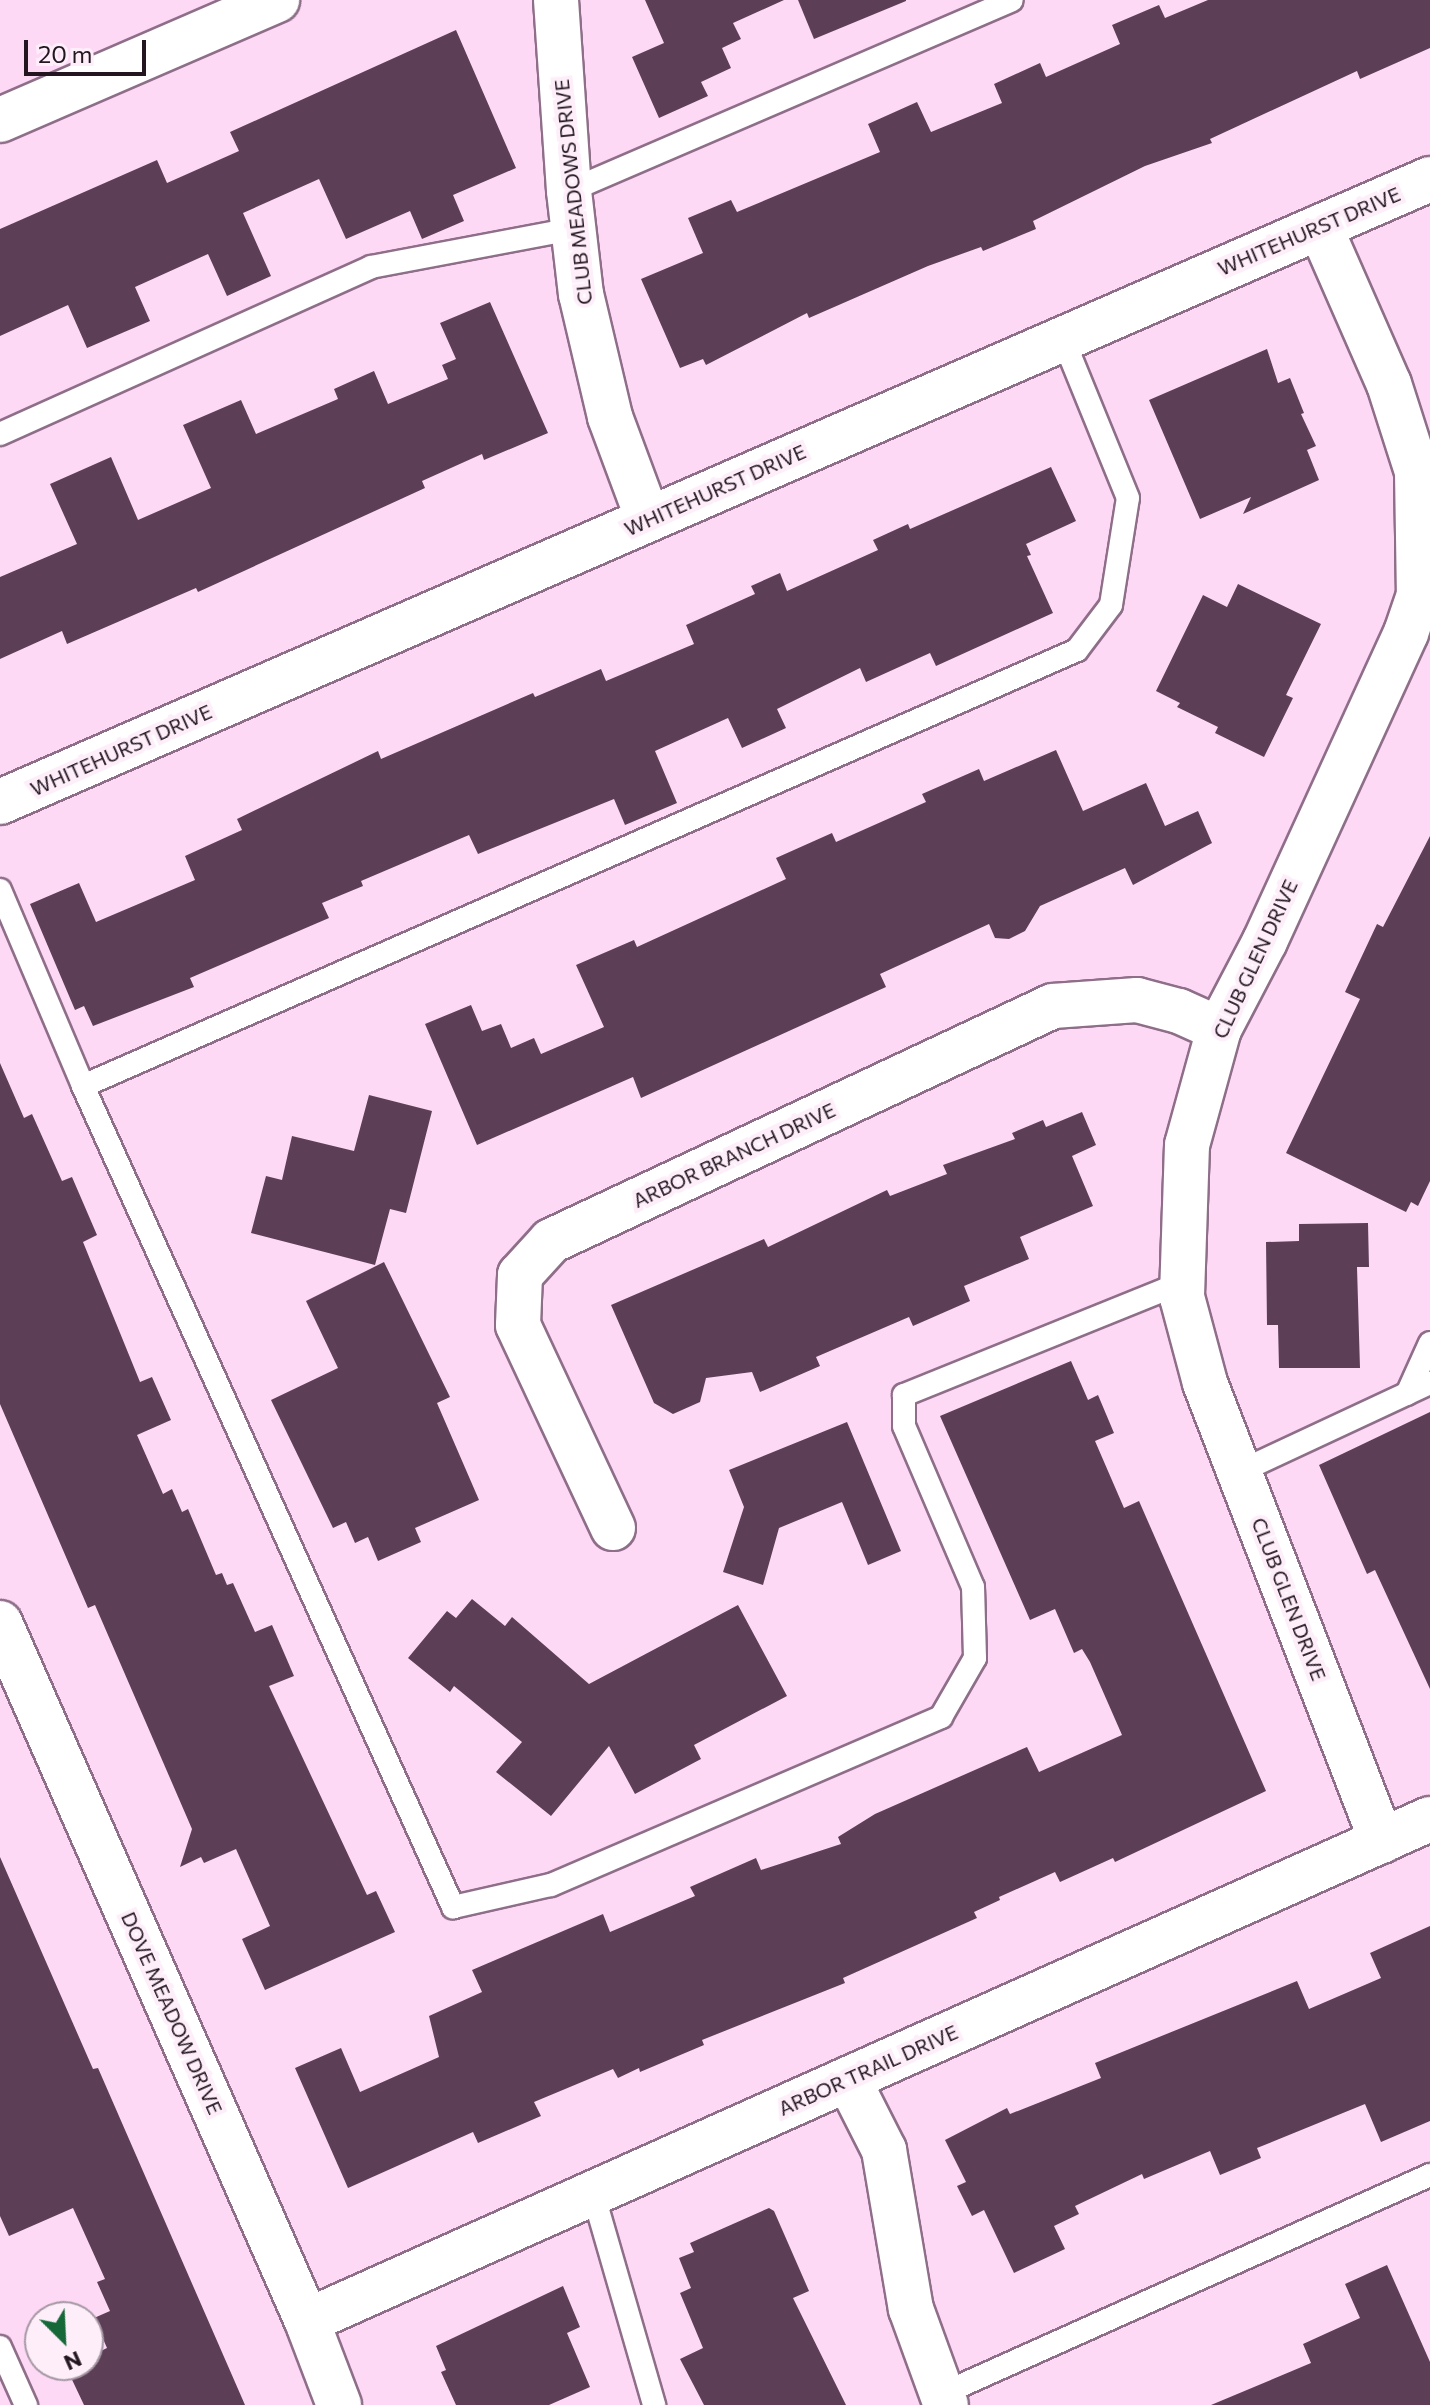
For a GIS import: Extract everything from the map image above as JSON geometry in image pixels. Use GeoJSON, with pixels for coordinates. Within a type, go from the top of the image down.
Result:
{"type":"FeatureCollection","features":[{"type":"Feature","properties":{"kind":"street"},"geometry":{"type":"LineString","coordinates":[[0,120],[277,0]]}},
{"type":"Feature","properties":{"kind":"street","name":"CLUB MEADOWS DRIVE"},"geometry":{"type":"LineString","coordinates":[[556,0],[571,210],[581,294],[610,417],[648,519]]}},
{"type":"Feature","properties":{"kind":"street","name":"WHITEHURST DRIVE"},"geometry":{"type":"LineString","coordinates":[[0,802],[1430,179]]}},
{"type":"Feature","properties":{"kind":"street","name":"CLUB GLEN DRIVE"},"geometry":{"type":"LineString","coordinates":[[1320,227],[1424,471],[1419,595],[1406,633],[1265,941],[1219,1029],[1187,1145],[1182,1297],[1205,1383],[1382,1841]]}},
{"type":"Feature","properties":{"kind":"street","name":"ARBOR BRANCH DRIVE"},"geometry":{"type":"LineString","coordinates":[[613,1528],[518,1325],[520,1275],[551,1241],[1053,1006],[1137,1000],[1179,1011],[1219,1029]]}},
{"type":"Feature","properties":{"kind":"street","name":"DOVE MEADOW DRIVE"},"geometry":{"type":"LineString","coordinates":[[0,1623],[307,2321],[339,2405]]}},
{"type":"Feature","properties":{"kind":"street","name":"ARBOR TRAIL DRIVE"},"geometry":{"type":"LineString","coordinates":[[307,2321],[1430,1819]]}},
{"type":"Feature","properties":{"kind":"street"},"geometry":{"type":"LineString","coordinates":[[848,2079],[884,2150],[911,2309],[944,2400]]}},
{"type":"Feature","properties":{"kind":"lane"},"geometry":{"type":"LineString","coordinates":[[0,434],[371,267],[571,210],[1012,0]]}},
{"type":"Feature","properties":{"kind":"lane"},"geometry":{"type":"LineString","coordinates":[[83,1086],[1077,650],[1111,605],[1128,498],[1063,339]]}},
{"type":"Feature","properties":{"kind":"lane"},"geometry":{"type":"LineString","coordinates":[[0,890],[83,1086],[453,1907],[551,1885],[941,1717],[975,1658],[973,1587],[904,1426],[904,1395],[1183,1282]]}},
{"type":"Feature","properties":{"kind":"lane"},"geometry":{"type":"LineString","coordinates":[[1407,1394],[1430,1343]]}},
{"type":"Feature","properties":{"kind":"lane"},"geometry":{"type":"LineString","coordinates":[[1239,1472],[1430,1383]]}},
{"type":"Feature","properties":{"kind":"lane"},"geometry":{"type":"LineString","coordinates":[[944,2400],[1430,2175]]}},
{"type":"Feature","properties":{"kind":"lane"},"geometry":{"type":"LineString","coordinates":[[593,2193],[623,2307],[654,2405]]}},
{"type":"Feature","properties":{"kind":"lane"},"geometry":{"type":"LineString","coordinates":[[0,2347],[26,2405]]}},
{"type":"Feature","properties":{"kind":"building"},"geometry":{"type":"Polygon","coordinates":[[[645,0],[784,0],[733,23],[741,39],[722,48],[731,68],[701,82],[708,96],[659,118],[632,57],[664,43],[645,0]]]}},
{"type":"Feature","properties":{"kind":"building"},"geometry":{"type":"Polygon","coordinates":[[[798,0],[906,0],[906,1],[814,39],[798,0]]]}},
{"type":"Feature","properties":{"kind":"building"},"geometry":{"type":"Polygon","coordinates":[[[1208,0],[1430,0],[1430,48],[1360,79],[1357,71],[1210,139],[1212,143],[1145,166],[1033,221],[1036,229],[983,251],[981,247],[928,266],[809,318],[807,313],[706,365],[703,359],[680,368],[641,279],[703,253],[688,218],[731,200],[737,212],[880,152],[868,124],[917,102],[931,132],[1002,103],[994,84],[1040,63],[1046,77],[1120,44],[1112,25],[1159,5],[1165,18],[1208,0]]]}},
{"type":"Feature","properties":{"kind":"building"},"geometry":{"type":"Polygon","coordinates":[[[456,30],[516,168],[453,195],[464,221],[422,239],[410,211],[346,239],[319,179],[243,213],[271,276],[227,296],[208,254],[135,287],[150,321],[87,348],[68,305],[0,336],[0,229],[157,160],[167,183],[239,151],[230,132],[456,30]]]}},
{"type":"Feature","properties":{"kind":"building"},"geometry":{"type":"Polygon","coordinates":[[[490,302],[548,433],[484,460],[482,454],[422,481],[425,488],[198,592],[196,588],[67,644],[62,631],[0,659],[0,577],[77,544],[50,484],[111,457],[138,520],[211,488],[183,425],[241,400],[256,434],[338,399],[334,389],[374,371],[388,404],[448,379],[442,365],[456,359],[440,323],[490,302]]]}},
{"type":"Feature","properties":{"kind":"building"},"geometry":{"type":"Polygon","coordinates":[[[1267,349],[1278,383],[1290,378],[1304,413],[1301,414],[1316,446],[1307,450],[1319,480],[1243,514],[1251,497],[1200,519],[1149,400],[1267,349]]]}},
{"type":"Feature","properties":{"kind":"building"},"geometry":{"type":"Polygon","coordinates":[[[1051,467],[1076,521],[1026,544],[1031,555],[1027,556],[1053,613],[936,666],[930,653],[866,682],[860,668],[777,709],[786,728],[742,748],[728,718],[655,751],[677,803],[625,825],[614,799],[478,854],[469,835],[361,881],[363,886],[322,903],[329,918],[190,978],[194,987],[93,1026],[84,1006],[75,1010],[30,904],[79,883],[96,922],[195,880],[185,856],[242,830],[237,819],[378,751],[381,759],[533,693],[535,697],[601,669],[606,681],[694,644],[686,625],[755,594],[751,586],[780,573],[787,591],[878,550],[873,540],[908,524],[910,529],[1051,467]]]}},
{"type":"Feature","properties":{"kind":"building"},"geometry":{"type":"Polygon","coordinates":[[[1238,584],[1321,624],[1286,695],[1293,698],[1264,757],[1215,733],[1218,727],[1177,707],[1180,703],[1156,691],[1203,595],[1227,607],[1238,584]]]}},
{"type":"Feature","properties":{"kind":"building"},"geometry":{"type":"Polygon","coordinates":[[[1056,750],[1083,811],[1146,783],[1165,826],[1198,811],[1212,843],[1133,885],[1125,868],[1040,906],[1025,931],[1009,939],[995,938],[989,924],[880,974],[886,987],[641,1098],[633,1077],[477,1145],[425,1024],[471,1005],[482,1031],[501,1024],[511,1048],[534,1038],[541,1054],[604,1027],[576,965],[634,940],[637,947],[786,879],[776,858],[832,833],[836,842],[926,802],[922,794],[979,769],[984,781],[1056,750]]]}},
{"type":"Feature","properties":{"kind":"building"},"geometry":{"type":"Polygon","coordinates":[[[1430,836],[1430,1181],[1418,1206],[1411,1202],[1406,1212],[1286,1153],[1360,999],[1345,992],[1377,924],[1383,927],[1430,836]]]}},
{"type":"Feature","properties":{"kind":"building"},"geometry":{"type":"Polygon","coordinates":[[[0,1063],[24,1118],[32,1114],[62,1181],[72,1177],[97,1235],[83,1242],[140,1382],[152,1377],[171,1420],[137,1435],[163,1494],[172,1489],[182,1512],[188,1509],[216,1575],[222,1573],[227,1585],[233,1583],[255,1632],[272,1625],[294,1676],[269,1686],[367,1895],[376,1891],[395,1932],[265,1990],[242,1939],[270,1926],[236,1849],[204,1863],[201,1857],[180,1867],[192,1829],[95,1605],[88,1608],[0,1404],[0,1063]]]}},
{"type":"Feature","properties":{"kind":"building"},"geometry":{"type":"Polygon","coordinates":[[[369,1095],[432,1111],[406,1213],[390,1209],[375,1265],[251,1233],[266,1176],[282,1180],[292,1136],[354,1151],[369,1095]]]}},
{"type":"Feature","properties":{"kind":"building"},"geometry":{"type":"Polygon","coordinates":[[[1082,1112],[1096,1145],[1072,1156],[1093,1206],[1020,1237],[1029,1259],[964,1286],[970,1301],[913,1326],[909,1317],[816,1357],[820,1366],[760,1392],[752,1372],[706,1378],[700,1402],[673,1414],[654,1403],[611,1305],[764,1239],[768,1247],[887,1190],[890,1196],[947,1174],[943,1165],[1015,1139],[1012,1133],[1043,1120],[1046,1127],[1082,1112]]]}},
{"type":"Feature","properties":{"kind":"building"},"geometry":{"type":"Polygon","coordinates":[[[1368,1223],[1369,1267],[1357,1267],[1360,1368],[1279,1368],[1278,1325],[1267,1325],[1266,1242],[1299,1241],[1299,1224],[1368,1223]]]}},
{"type":"Feature","properties":{"kind":"building"},"geometry":{"type":"Polygon","coordinates":[[[384,1262],[450,1397],[437,1403],[479,1500],[415,1528],[421,1542],[378,1561],[368,1537],[355,1543],[346,1522],[333,1528],[271,1400],[338,1368],[306,1301],[384,1262]]]}},
{"type":"Feature","properties":{"kind":"building"},"geometry":{"type":"Polygon","coordinates":[[[1071,1361],[1088,1400],[1098,1395],[1114,1433],[1095,1441],[1124,1508],[1139,1501],[1266,1791],[1115,1862],[1113,1858],[1060,1882],[1055,1872],[999,1897],[1000,1900],[974,1912],[977,1918],[843,1978],[845,1983],[702,2040],[704,2045],[618,2078],[613,2069],[534,2102],[541,2116],[478,2143],[473,2132],[348,2188],[295,2068],[341,2048],[360,2092],[439,2057],[429,2016],[482,1992],[472,1970],[603,1914],[610,1932],[695,1896],[690,1887],[756,1858],[761,1870],[841,1844],[838,1837],[875,1814],[1027,1747],[1039,1772],[1122,1735],[1090,1662],[1082,1649],[1074,1653],[1055,1609],[1030,1620],[940,1416],[1071,1361]]]}},
{"type":"Feature","properties":{"kind":"building"},"geometry":{"type":"Polygon","coordinates":[[[1430,1412],[1430,1689],[1375,1570],[1367,1574],[1319,1465],[1430,1412]]]}},
{"type":"Feature","properties":{"kind":"building"},"geometry":{"type":"Polygon","coordinates":[[[847,1422],[901,1551],[868,1565],[842,1502],[779,1528],[763,1585],[723,1572],[744,1507],[729,1470],[847,1422]]]}},
{"type":"Feature","properties":{"kind":"building"},"geometry":{"type":"Polygon","coordinates":[[[472,1599],[505,1626],[512,1617],[589,1684],[738,1605],[787,1696],[694,1745],[701,1759],[635,1794],[609,1746],[551,1816],[496,1772],[522,1742],[454,1686],[450,1692],[408,1658],[447,1611],[456,1618],[472,1599]]]}},
{"type":"Feature","properties":{"kind":"building"},"geometry":{"type":"Polygon","coordinates":[[[0,1857],[93,2069],[98,2068],[245,2405],[84,2405],[73,2381],[104,2381],[104,2349],[107,2348],[104,2314],[110,2311],[97,2282],[105,2279],[73,2208],[9,2236],[0,2216],[0,1857]]]}},
{"type":"Feature","properties":{"kind":"building"},"geometry":{"type":"Polygon","coordinates":[[[1430,1926],[1430,2121],[1381,2142],[1365,2104],[1257,2148],[1261,2158],[1220,2175],[1210,2151],[1144,2179],[1142,2174],[1075,2206],[1079,2214],[1054,2226],[1065,2249],[1014,2273],[984,2210],[972,2216],[957,2186],[966,2182],[945,2140],[1007,2108],[1010,2114],[1101,2078],[1095,2063],[1297,1981],[1309,2009],[1381,1978],[1370,1953],[1430,1926]]]}},
{"type":"Feature","properties":{"kind":"building"},"geometry":{"type":"Polygon","coordinates":[[[769,2208],[774,2211],[809,2291],[793,2298],[846,2405],[704,2405],[680,2359],[703,2348],[680,2293],[691,2288],[679,2258],[694,2252],[690,2243],[769,2208]]]}},
{"type":"Feature","properties":{"kind":"building"},"geometry":{"type":"Polygon","coordinates":[[[1387,2265],[1430,2362],[1430,2405],[1211,2405],[1311,2363],[1303,2344],[1360,2318],[1345,2284],[1387,2265]]]}},
{"type":"Feature","properties":{"kind":"building"},"geometry":{"type":"Polygon","coordinates":[[[563,2286],[580,2327],[567,2333],[590,2387],[549,2405],[456,2405],[441,2372],[446,2370],[436,2346],[563,2286]]]}}]}
